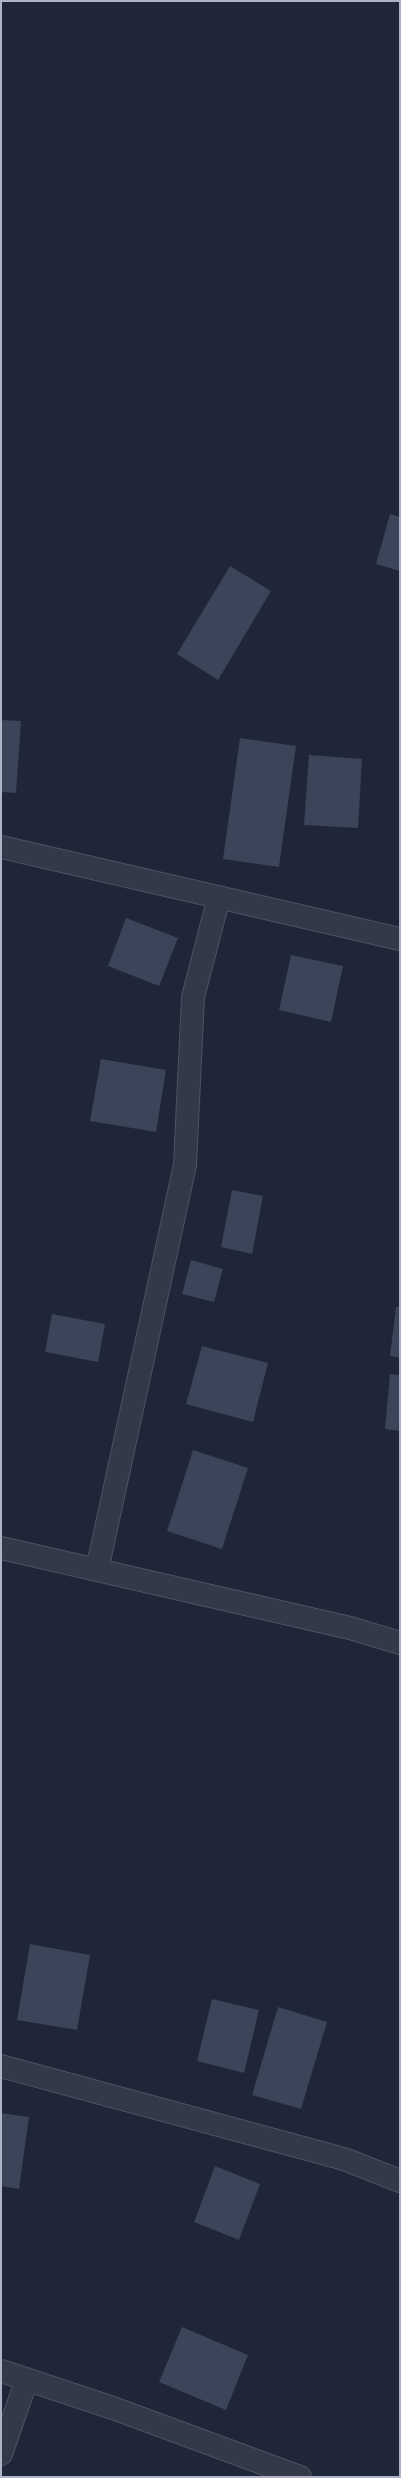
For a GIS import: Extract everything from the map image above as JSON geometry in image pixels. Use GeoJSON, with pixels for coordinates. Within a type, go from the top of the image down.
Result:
{"type":"FeatureCollection","features":[{"type":"Feature","properties":{"kind":"street"},"geometry":{"type":"LineString","coordinates":[[1,846],[400,938]]}},
{"type":"Feature","properties":{"kind":"street"},"geometry":{"type":"LineString","coordinates":[[97,1570],[185,1165],[194,997],[220,897]]}},
{"type":"Feature","properties":{"kind":"street"},"geometry":{"type":"LineString","coordinates":[[1,1548],[350,1628],[400,1643]]}},
{"type":"Feature","properties":{"kind":"street"},"geometry":{"type":"LineString","coordinates":[[1,2066],[344,2159],[400,2181]]}},
{"type":"Feature","properties":{"kind":"street"},"geometry":{"type":"LineString","coordinates":[[1,2371],[113,2408],[300,2477]]}},
{"type":"Feature","properties":{"kind":"street"},"geometry":{"type":"LineString","coordinates":[[1,2454],[27,2379]]}},
{"type":"Feature","properties":{"kind":"building"},"geometry":{"type":"Polygon","coordinates":[[[390,514],[400,517],[400,571],[376,564],[390,514]]]}},
{"type":"Feature","properties":{"kind":"building"},"geometry":{"type":"Polygon","coordinates":[[[230,566],[271,591],[218,680],[177,654],[230,566]]]}},
{"type":"Feature","properties":{"kind":"building"},"geometry":{"type":"Polygon","coordinates":[[[1,720],[21,721],[16,793],[1,792],[1,720]]]}},
{"type":"Feature","properties":{"kind":"building"},"geometry":{"type":"Polygon","coordinates":[[[240,738],[296,746],[279,867],[223,859],[240,738]]]}},
{"type":"Feature","properties":{"kind":"building"},"geometry":{"type":"Polygon","coordinates":[[[309,755],[362,759],[358,828],[304,825],[309,755]]]}},
{"type":"Feature","properties":{"kind":"building"},"geometry":{"type":"Polygon","coordinates":[[[126,918],[178,938],[159,986],[108,966],[126,918]]]}},
{"type":"Feature","properties":{"kind":"building"},"geometry":{"type":"Polygon","coordinates":[[[291,955],[343,966],[331,1022],[279,1010],[291,955]]]}},
{"type":"Feature","properties":{"kind":"building"},"geometry":{"type":"Polygon","coordinates":[[[101,1059],[166,1070],[156,1132],[90,1121],[101,1059]]]}},
{"type":"Feature","properties":{"kind":"building"},"geometry":{"type":"Polygon","coordinates":[[[232,1190],[263,1196],[252,1254],[221,1247],[232,1190]]]}},
{"type":"Feature","properties":{"kind":"building"},"geometry":{"type":"Polygon","coordinates":[[[191,1260],[223,1269],[214,1302],[182,1294],[191,1260]]]}},
{"type":"Feature","properties":{"kind":"building"},"geometry":{"type":"Polygon","coordinates":[[[396,1307],[400,1307],[400,1358],[390,1356],[396,1307]]]}},
{"type":"Feature","properties":{"kind":"building"},"geometry":{"type":"Polygon","coordinates":[[[52,1314],[105,1324],[98,1362],[45,1352],[52,1314]]]}},
{"type":"Feature","properties":{"kind":"building"},"geometry":{"type":"Polygon","coordinates":[[[202,1346],[268,1363],[253,1422],[186,1404],[202,1346]]]}},
{"type":"Feature","properties":{"kind":"building"},"geometry":{"type":"Polygon","coordinates":[[[390,1374],[400,1375],[400,1431],[385,1429],[390,1374]]]}},
{"type":"Feature","properties":{"kind":"building"},"geometry":{"type":"Polygon","coordinates":[[[193,1450],[248,1468],[222,1549],[167,1531],[193,1450]]]}},
{"type":"Feature","properties":{"kind":"building"},"geometry":{"type":"Polygon","coordinates":[[[30,1944],[90,1955],[77,2030],[17,2020],[30,1944]]]}},
{"type":"Feature","properties":{"kind":"building"},"geometry":{"type":"Polygon","coordinates":[[[212,1999],[259,2010],[244,2073],[197,2061],[212,1999]]]}},
{"type":"Feature","properties":{"kind":"building"},"geometry":{"type":"Polygon","coordinates":[[[278,2007],[327,2022],[301,2109],[252,2095],[278,2007]]]}},
{"type":"Feature","properties":{"kind":"building"},"geometry":{"type":"Polygon","coordinates":[[[1,2113],[29,2117],[19,2189],[1,2186],[1,2113]]]}},
{"type":"Feature","properties":{"kind":"building"},"geometry":{"type":"Polygon","coordinates":[[[215,2166],[260,2184],[239,2240],[194,2222],[215,2166]]]}},
{"type":"Feature","properties":{"kind":"building"},"geometry":{"type":"Polygon","coordinates":[[[182,2327],[248,2355],[226,2410],[159,2382],[182,2327]]]}}]}
